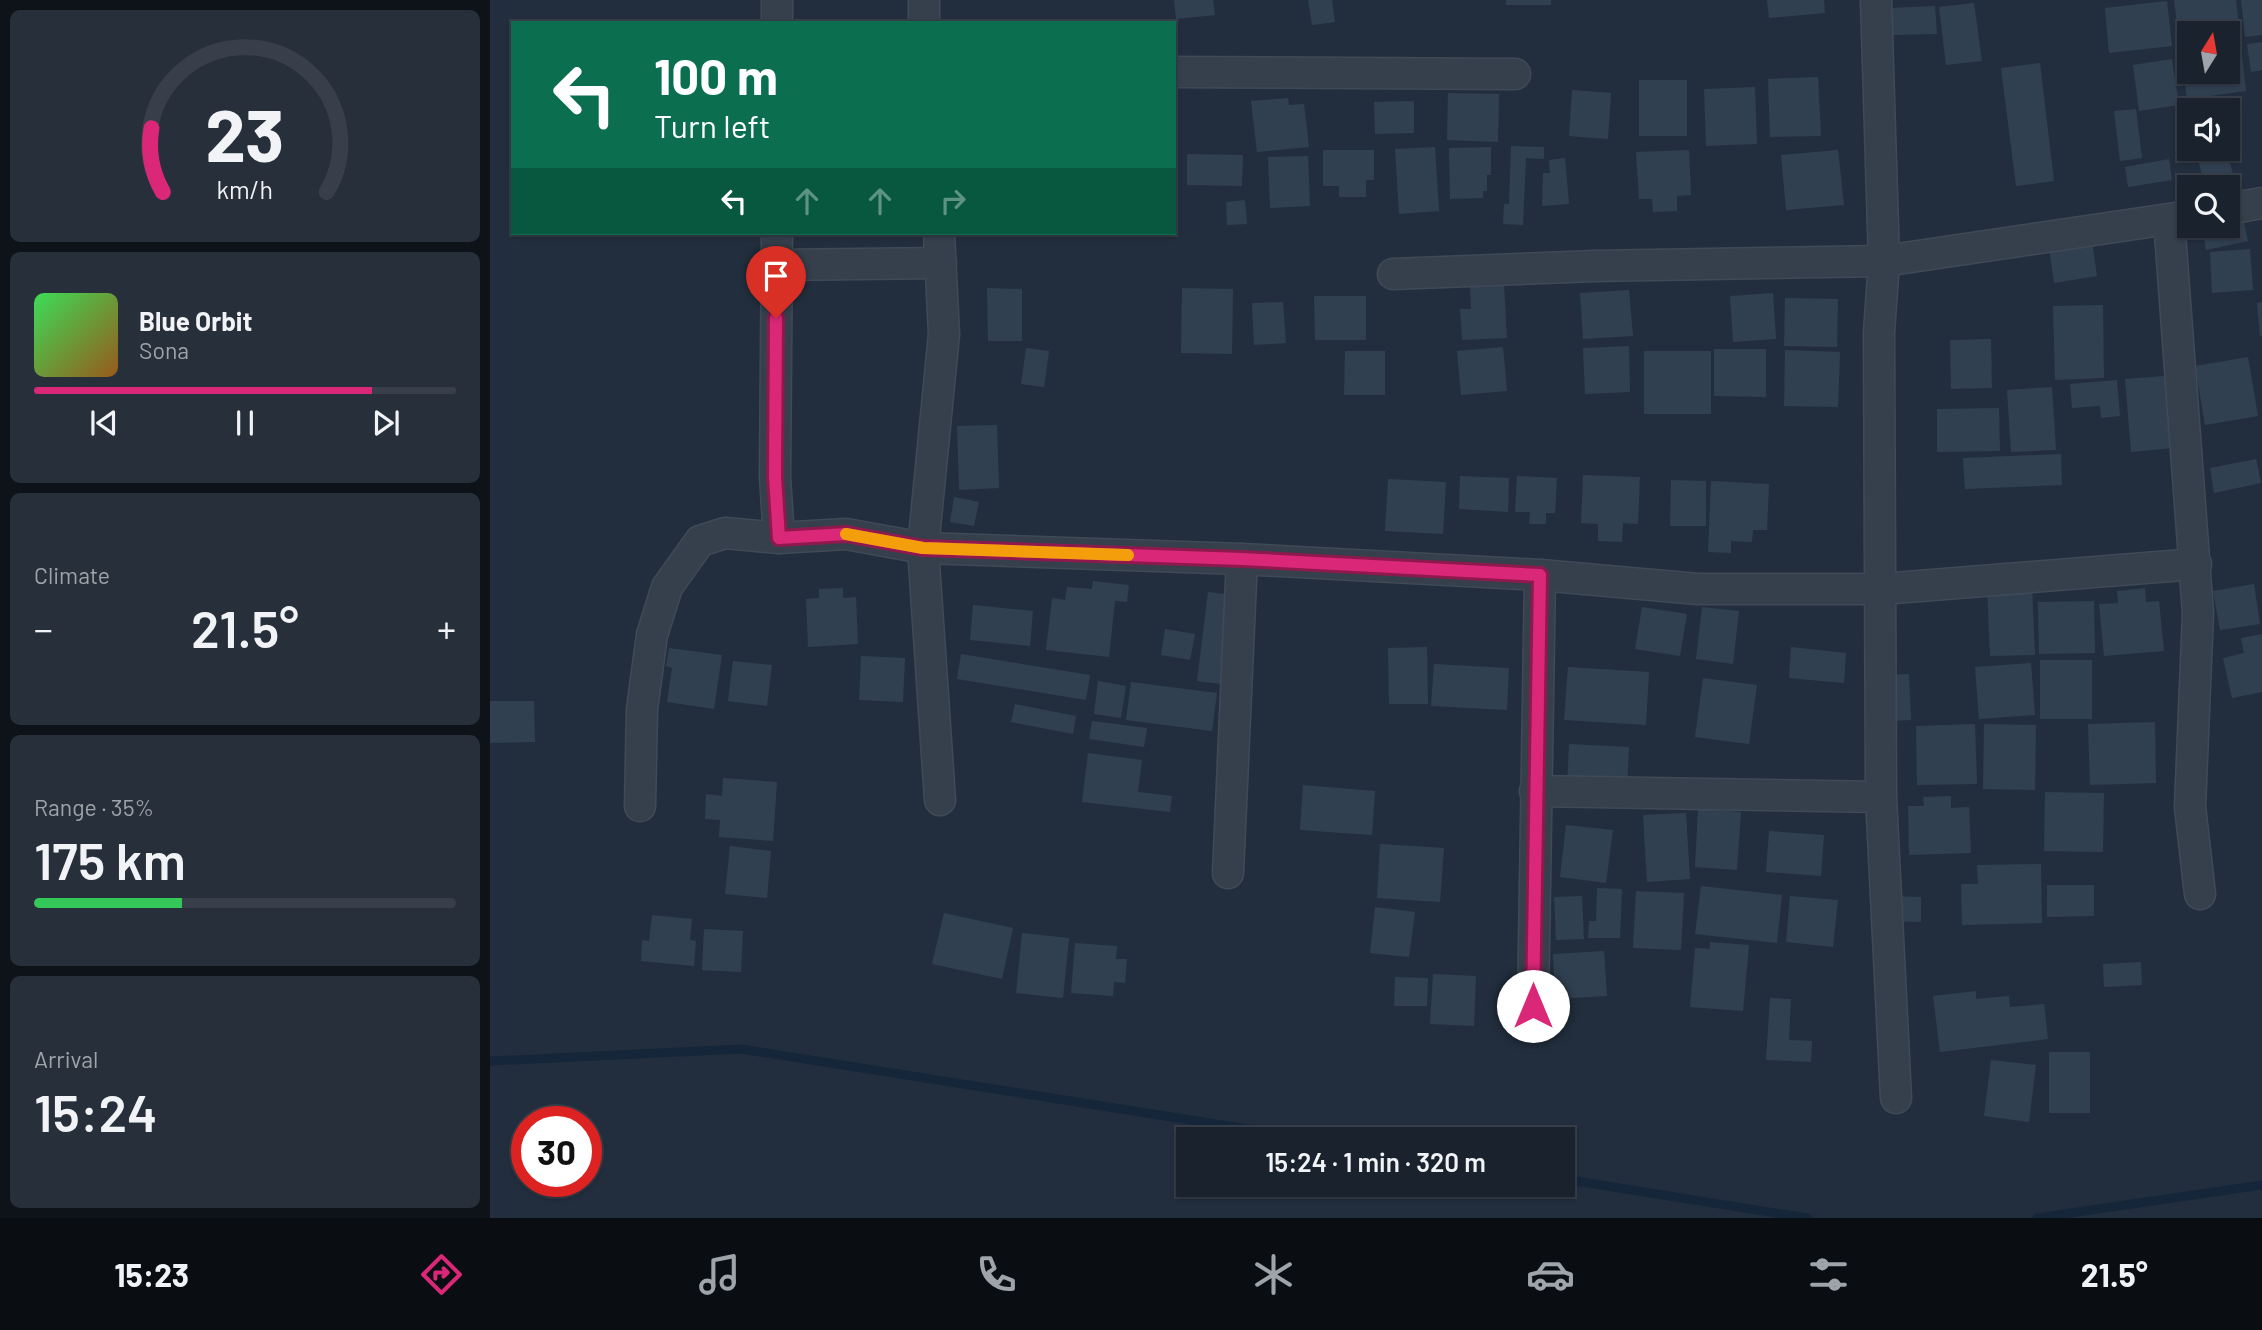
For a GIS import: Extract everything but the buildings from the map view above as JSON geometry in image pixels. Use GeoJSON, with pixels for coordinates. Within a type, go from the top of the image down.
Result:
{"type":"FeatureCollection","features":[{"type":"Feature","properties":{"kind":"street"},"geometry":{"type":"LineString","coordinates":[[777,21],[778,0]]}},
{"type":"Feature","properties":{"kind":"street"},"geometry":{"type":"LineString","coordinates":[[923,0],[924,21]]}},
{"type":"Feature","properties":{"kind":"street"},"geometry":{"type":"LineString","coordinates":[[1876,0],[1884,261],[1879,323],[1881,797],[1896,1098]]}},
{"type":"Feature","properties":{"kind":"street"},"geometry":{"type":"LineString","coordinates":[[1176,72],[1515,74]]}},
{"type":"Feature","properties":{"kind":"street"},"geometry":{"type":"LineString","coordinates":[[2240,207],[2262,203]]}},
{"type":"Feature","properties":{"kind":"street"},"geometry":{"type":"LineString","coordinates":[[1392,274],[1581,266],[1884,261],[2177,218]]}},
{"type":"Feature","properties":{"kind":"street"},"geometry":{"type":"LineString","coordinates":[[777,235],[775,477],[779,538]]}},
{"type":"Feature","properties":{"kind":"street"},"geometry":{"type":"LineString","coordinates":[[939,235],[944,334],[923,548],[940,800]]}},
{"type":"Feature","properties":{"kind":"street"},"geometry":{"type":"LineString","coordinates":[[2180,238],[2199,613],[2190,807],[2200,894]]}},
{"type":"Feature","properties":{"kind":"street"},"geometry":{"type":"LineString","coordinates":[[777,265],[941,262]]}},
{"type":"Feature","properties":{"kind":"street"},"geometry":{"type":"LineString","coordinates":[[640,806],[642,709],[652,635],[667,587],[700,541],[725,533],[779,538],[846,534],[923,548],[1242,559],[1540,575],[1698,589],[1882,589],[2196,564]]}},
{"type":"Feature","properties":{"kind":"street"},"geometry":{"type":"LineString","coordinates":[[1228,873],[1242,559]]}},
{"type":"Feature","properties":{"kind":"street"},"geometry":{"type":"LineString","coordinates":[[1533,1006],[1540,575]]}},
{"type":"Feature","properties":{"kind":"street"},"geometry":{"type":"LineString","coordinates":[[1535,791],[1881,797]]}},
{"type":"Feature","properties":{"kind":"waterway"},"geometry":{"type":"LineString","coordinates":[[490,1061],[741,1049],[1235,1127]]}},
{"type":"Feature","properties":{"kind":"waterway"},"geometry":{"type":"LineString","coordinates":[[1575,1181],[1807,1218]]}},
{"type":"Feature","properties":{"kind":"waterway"},"geometry":{"type":"LineString","coordinates":[[2037,1218],[2262,1185]]}},
{"type":"Feature","properties":{"kind":"slow traffic"},"geometry":{"type":"LineString","coordinates":[[846,534],[923,548],[1128,555]]}},
{"type":"Feature","properties":{"kind":"route"},"geometry":{"type":"LineString","coordinates":[[776,318],[775,477],[779,538],[846,534],[923,548],[1242,559],[1540,575],[1533,1006]]}}]}
